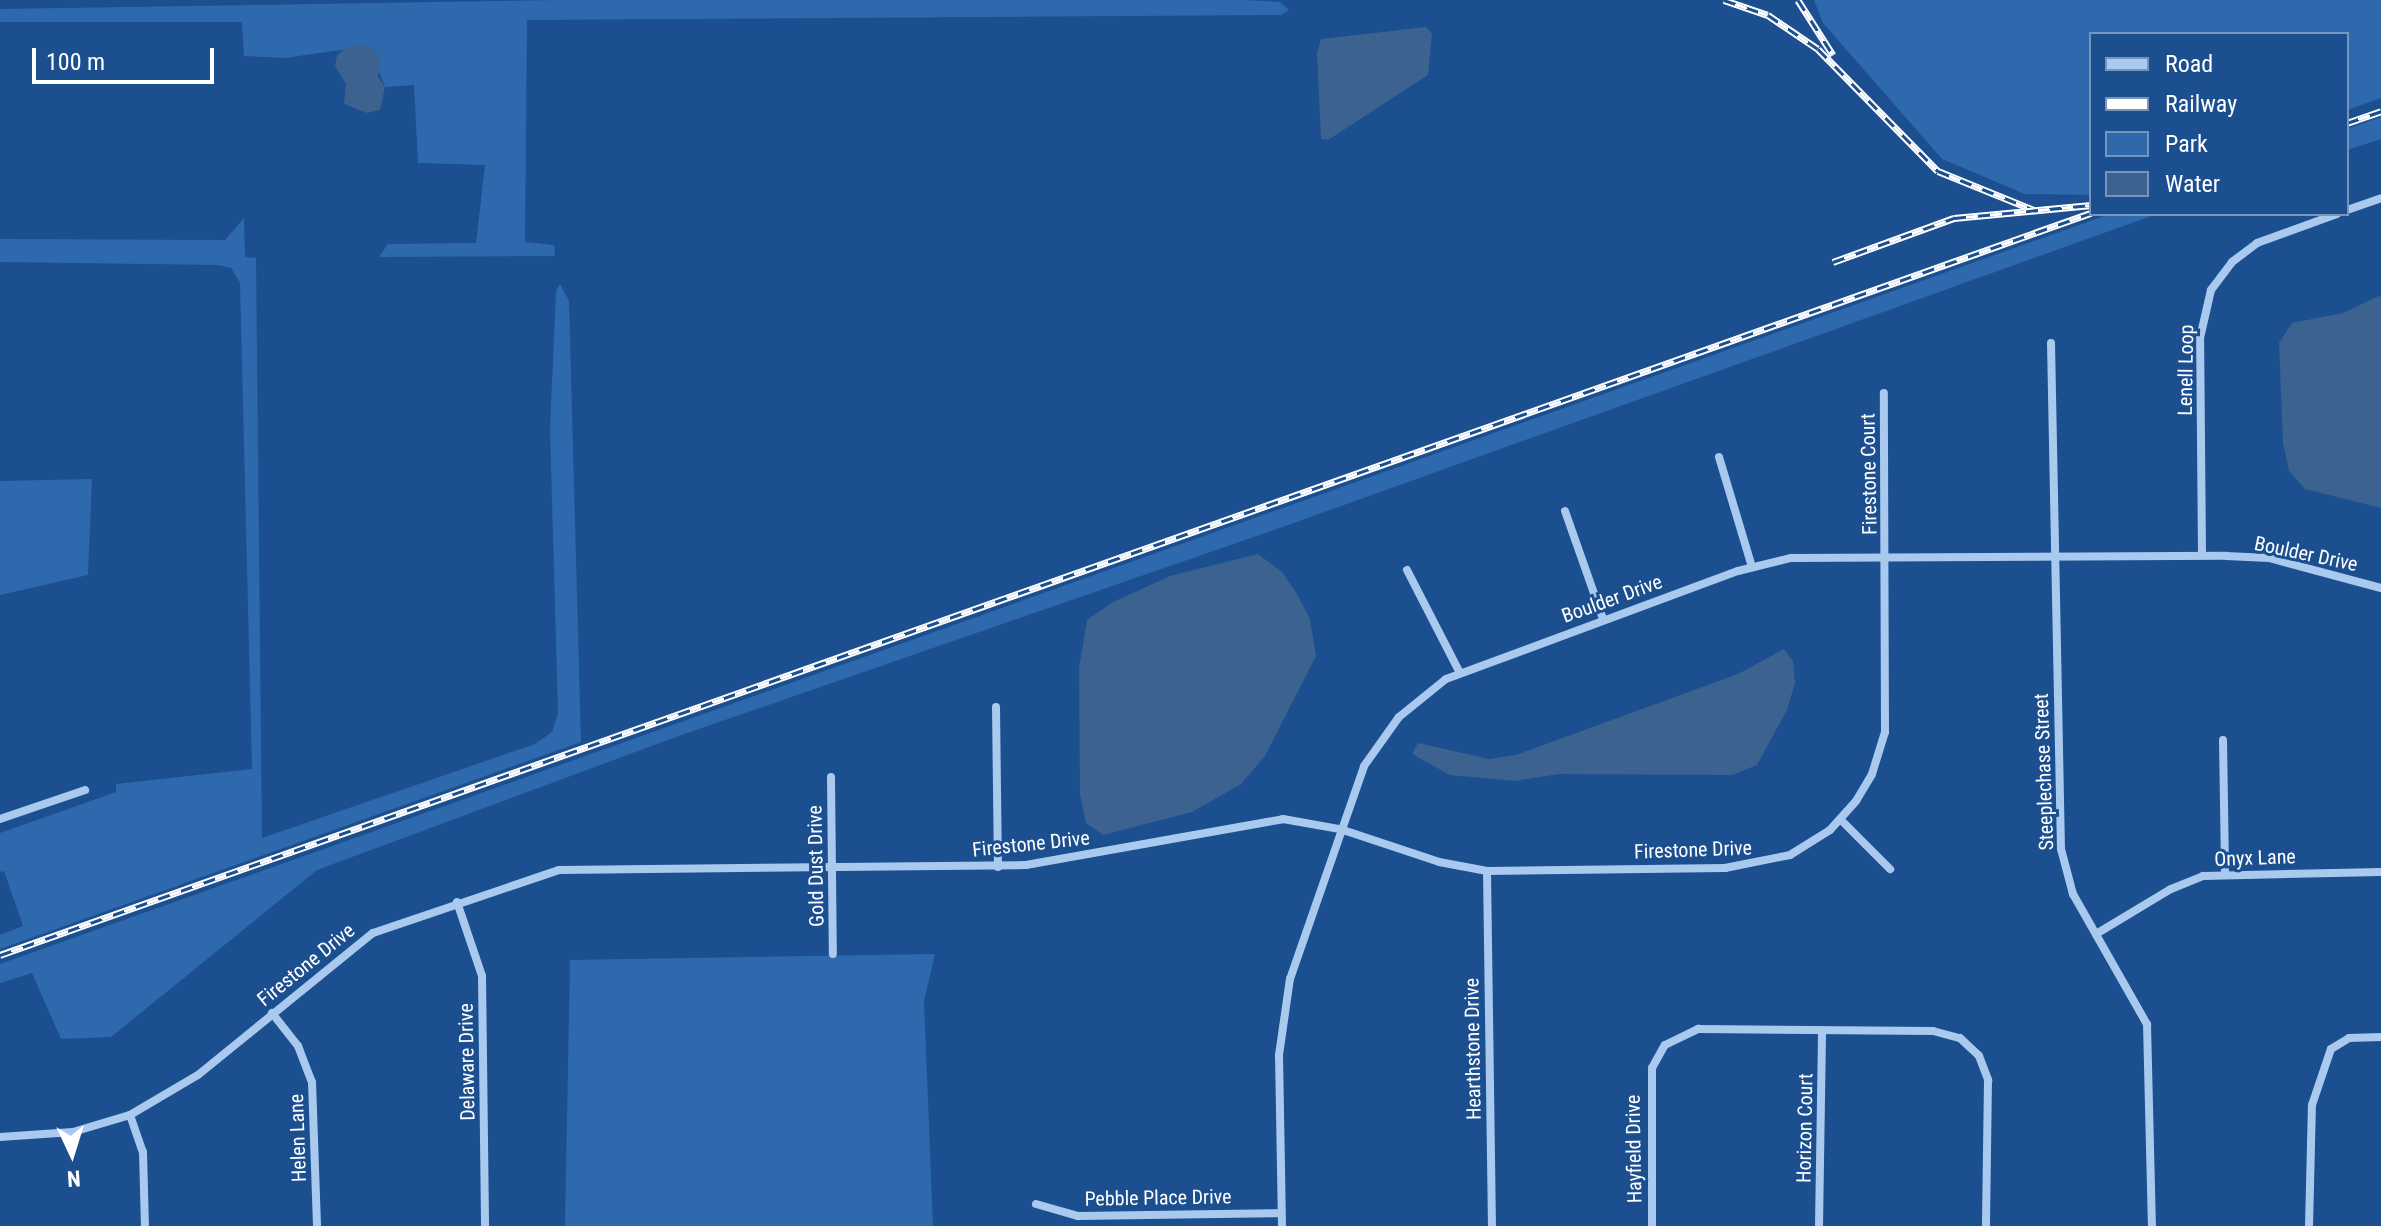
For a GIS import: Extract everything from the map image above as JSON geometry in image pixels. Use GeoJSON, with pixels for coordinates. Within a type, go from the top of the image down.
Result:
{"type":"FeatureCollection","features":[{"type":"Feature","properties":{"kind":"street"},"geometry":{"type":"LineString","coordinates":[[2349,209],[2381,198]]}},
{"type":"Feature","properties":{"kind":"street","name":"Lenell Loop"},"geometry":{"type":"LineString","coordinates":[[2202,555],[2200,338],[2211,290],[2232,262],[2257,243],[2331,216]]}},
{"type":"Feature","properties":{"kind":"street","name":"Steeplechase Street"},"geometry":{"type":"LineString","coordinates":[[2051,343],[2061,849],[2073,894],[2147,1024],[2152,1226]]}},
{"type":"Feature","properties":{"kind":"street","name":"Firestone Court"},"geometry":{"type":"LineString","coordinates":[[1884,393],[1886,555]]}},
{"type":"Feature","properties":{"kind":"street"},"geometry":{"type":"LineString","coordinates":[[1719,457],[1752,567]]}},
{"type":"Feature","properties":{"kind":"street"},"geometry":{"type":"LineString","coordinates":[[1565,511],[1603,619]]}},
{"type":"Feature","properties":{"kind":"street","name":"Boulder Drive"},"geometry":{"type":"LineString","coordinates":[[1282,1226],[1283,1007],[1340,829],[1364,766],[1391,726],[1427,692],[1460,673],[1603,619],[1752,567],[1791,558],[2054,554],[2269,558],[2381,588]]}},
{"type":"Feature","properties":{"kind":"street","name":"Firestone Drive"},"geometry":{"type":"LineString","coordinates":[[0,1137],[73,1132],[130,1115],[198,1075],[356,943],[457,902],[559,870],[998,867],[1053,862],[1283,819],[1340,829],[1439,862],[1487,871],[1753,866],[1790,855],[1840,819],[1872,774],[1885,732],[1886,555]]}},
{"type":"Feature","properties":{"kind":"street"},"geometry":{"type":"LineString","coordinates":[[1407,570],[1460,673]]}},
{"type":"Feature","properties":{"kind":"street"},"geometry":{"type":"LineString","coordinates":[[996,707],[998,867]]}},
{"type":"Feature","properties":{"kind":"street"},"geometry":{"type":"LineString","coordinates":[[2223,740],[2225,873]]}},
{"type":"Feature","properties":{"kind":"street","name":"Gold Dust Drive"},"geometry":{"type":"LineString","coordinates":[[831,777],[833,954]]}},
{"type":"Feature","properties":{"kind":"street"},"geometry":{"type":"LineString","coordinates":[[0,819],[85,790]]}},
{"type":"Feature","properties":{"kind":"street"},"geometry":{"type":"LineString","coordinates":[[1840,819],[1890,869]]}},
{"type":"Feature","properties":{"kind":"street","name":"Hearthstone Drive"},"geometry":{"type":"LineString","coordinates":[[1487,871],[1492,1226]]}},
{"type":"Feature","properties":{"kind":"street","name":"Onyx Lane"},"geometry":{"type":"LineString","coordinates":[[2096,934],[2171,889],[2225,873],[2381,872]]}},
{"type":"Feature","properties":{"kind":"street","name":"Delaware Drive"},"geometry":{"type":"LineString","coordinates":[[457,902],[482,976],[485,1226]]}},
{"type":"Feature","properties":{"kind":"street","name":"Helen Lane"},"geometry":{"type":"LineString","coordinates":[[272,1013],[298,1046],[312,1082],[317,1226]]}},
{"type":"Feature","properties":{"kind":"street","name":"Hayfield Drive"},"geometry":{"type":"LineString","coordinates":[[1652,1226],[1649,1080],[1665,1045],[1698,1029],[1933,1031],[1970,1046],[1988,1080],[1986,1226]]}},
{"type":"Feature","properties":{"kind":"street","name":"Horizon Court"},"geometry":{"type":"LineString","coordinates":[[1819,1226],[1822,1030]]}},
{"type":"Feature","properties":{"kind":"street"},"geometry":{"type":"LineString","coordinates":[[2309,1226],[2312,1105],[2331,1049],[2349,1038],[2381,1037]]}},
{"type":"Feature","properties":{"kind":"street"},"geometry":{"type":"LineString","coordinates":[[130,1115],[143,1152],[145,1226]]}},
{"type":"Feature","properties":{"kind":"street","name":"Pebble Place Drive"},"geometry":{"type":"LineString","coordinates":[[1036,1204],[1078,1216],[1281,1213]]}},
{"type":"Feature","properties":{"kind":"green space"},"geometry":{"type":"Polygon","coordinates":[[[562,0],[1246,0],[1280,2],[1289,10],[1281,15],[527,20],[525,242],[554,245],[555,256],[379,257],[388,244],[476,243],[485,165],[418,163],[414,85],[385,87],[369,46],[285,58],[244,56],[242,22],[0,22],[0,9],[562,0]]]}},
{"type":"Feature","properties":{"kind":"green space"},"geometry":{"type":"Polygon","coordinates":[[[1814,0],[2381,0],[2381,98],[2349,109],[2349,32],[2089,32],[2089,195],[2025,194],[1942,159],[1823,23],[1814,0]]]}},
{"type":"Feature","properties":{"kind":"green space"},"geometry":{"type":"Polygon","coordinates":[[[2381,117],[2381,139],[2349,149],[2349,128],[2381,117]]]}},
{"type":"Feature","properties":{"kind":"green space"},"geometry":{"type":"Polygon","coordinates":[[[2104,216],[2151,216],[1277,529],[673,738],[317,870],[111,1037],[61,1039],[32,973],[0,983],[0,964],[2104,216]]]}},
{"type":"Feature","properties":{"kind":"green space"},"geometry":{"type":"Polygon","coordinates":[[[244,218],[245,257],[256,258],[262,838],[535,744],[552,732],[558,713],[550,429],[556,291],[560,284],[569,301],[581,742],[0,949],[0,935],[23,926],[4,871],[0,872],[0,833],[116,792],[116,784],[252,769],[240,283],[231,268],[219,265],[0,262],[0,239],[225,240],[244,218]]]}},
{"type":"Feature","properties":{"kind":"green space"},"geometry":{"type":"Polygon","coordinates":[[[92,479],[88,575],[0,595],[0,481],[92,479]]]}},
{"type":"Feature","properties":{"kind":"green space"},"geometry":{"type":"Polygon","coordinates":[[[935,954],[924,1001],[933,1226],[565,1226],[570,960],[935,954]]]}},
{"type":"Feature","properties":{"kind":"water"},"geometry":{"type":"Polygon","coordinates":[[[1426,27],[1432,34],[1428,75],[1328,140],[1321,139],[1317,53],[1321,39],[1426,27]]]}},
{"type":"Feature","properties":{"kind":"water"},"geometry":{"type":"Polygon","coordinates":[[[349,46],[369,46],[380,56],[378,77],[385,87],[380,110],[367,113],[344,104],[346,84],[335,66],[337,55],[349,46]]]}},
{"type":"Feature","properties":{"kind":"water"},"geometry":{"type":"Polygon","coordinates":[[[2381,295],[2381,508],[2305,489],[2289,471],[2283,443],[2279,343],[2292,323],[2343,313],[2381,295]]]}},
{"type":"Feature","properties":{"kind":"water"},"geometry":{"type":"Polygon","coordinates":[[[1258,554],[1282,572],[1297,594],[1310,619],[1316,656],[1265,756],[1241,784],[1192,812],[1103,835],[1086,823],[1080,795],[1079,668],[1087,620],[1113,602],[1170,576],[1258,554]]]}},
{"type":"Feature","properties":{"kind":"water"},"geometry":{"type":"Polygon","coordinates":[[[1784,649],[1793,661],[1795,683],[1787,710],[1757,765],[1732,775],[1559,774],[1515,781],[1450,775],[1412,754],[1418,743],[1489,759],[1516,755],[1738,674],[1784,649]]]}},
{"type":"Feature","properties":{"kind":"railway"},"geometry":{"type":"LineString","coordinates":[[1724,0],[1768,15],[1818,49],[1938,171],[2034,210]]}},
{"type":"Feature","properties":{"kind":"railway"},"geometry":{"type":"LineString","coordinates":[[1798,0],[1833,55]]}},
{"type":"Feature","properties":{"kind":"railway"},"geometry":{"type":"LineString","coordinates":[[2349,122],[2381,111]]}},
{"type":"Feature","properties":{"kind":"railway"},"geometry":{"type":"LineString","coordinates":[[1833,262],[1954,218],[2089,205]]}},
{"type":"Feature","properties":{"kind":"railway"},"geometry":{"type":"LineString","coordinates":[[0,955],[2089,214]]}}]}
